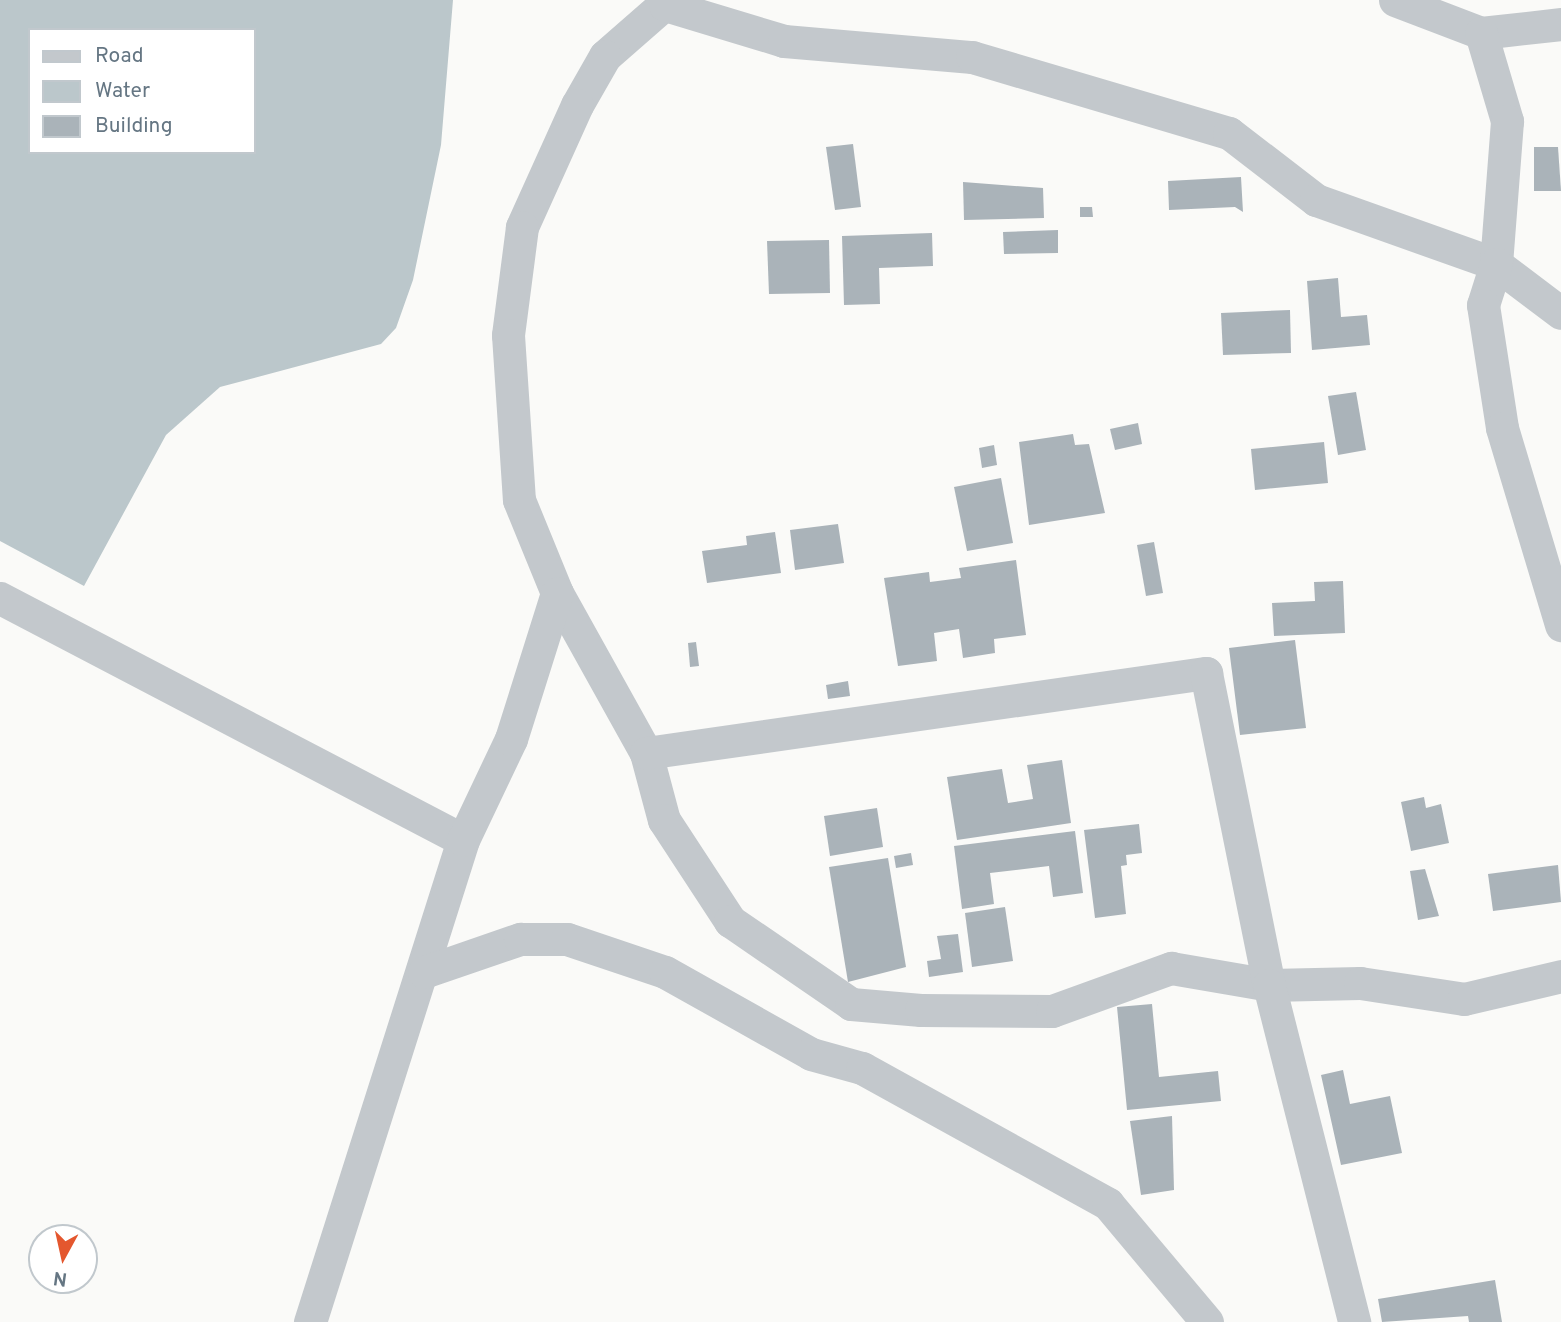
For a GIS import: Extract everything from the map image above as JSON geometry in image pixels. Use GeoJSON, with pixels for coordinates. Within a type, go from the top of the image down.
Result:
{"type":"FeatureCollection","features":[{"type":"Feature","properties":{"kind":"street"},"geometry":{"type":"LineString","coordinates":[[1395,0],[1481,33],[1561,24]]}},
{"type":"Feature","properties":{"kind":"street"},"geometry":{"type":"LineString","coordinates":[[1561,313],[1496,264],[1352,216],[1316,200],[1229,133],[1132,101],[972,57],[784,41],[667,2],[605,56],[522,227],[508,335],[519,499],[557,593],[646,753],[664,820],[730,921],[851,1004],[1052,1011],[1171,968],[1269,985],[1360,983],[1464,999],[1561,976]]}},
{"type":"Feature","properties":{"kind":"street"},"geometry":{"type":"LineString","coordinates":[[1481,33],[1507,121],[1496,264],[1483,305],[1502,429],[1561,625]]}},
{"type":"Feature","properties":{"kind":"street"},"geometry":{"type":"LineString","coordinates":[[310,1322],[424,972],[463,840],[510,739],[557,593]]}},
{"type":"Feature","properties":{"kind":"street"},"geometry":{"type":"LineString","coordinates":[[0,598],[463,840]]}},
{"type":"Feature","properties":{"kind":"street"},"geometry":{"type":"LineString","coordinates":[[646,753],[1206,673],[1269,985],[1354,1322]]}},
{"type":"Feature","properties":{"kind":"street"},"geometry":{"type":"LineString","coordinates":[[424,972],[520,939],[567,939],[665,972],[811,1054],[862,1068],[1108,1204],[1207,1322]]}},
{"type":"Feature","properties":{"kind":"water"},"geometry":{"type":"Polygon","coordinates":[[[0,0],[453,0],[441,145],[413,280],[396,328],[381,344],[220,387],[166,435],[84,586],[0,541],[0,0]]]}},
{"type":"Feature","properties":{"kind":"building"},"geometry":{"type":"Polygon","coordinates":[[[853,144],[861,207],[835,210],[826,147],[853,144]]]}},
{"type":"Feature","properties":{"kind":"building"},"geometry":{"type":"Polygon","coordinates":[[[1534,147],[1558,147],[1561,191],[1534,191],[1534,147]]]}},
{"type":"Feature","properties":{"kind":"building"},"geometry":{"type":"Polygon","coordinates":[[[1241,177],[1243,212],[1235,207],[1169,210],[1168,181],[1241,177]]]}},
{"type":"Feature","properties":{"kind":"building"},"geometry":{"type":"Polygon","coordinates":[[[963,182],[1043,188],[1044,218],[964,220],[963,182]]]}},
{"type":"Feature","properties":{"kind":"building"},"geometry":{"type":"Polygon","coordinates":[[[1080,207],[1092,207],[1093,217],[1080,217],[1080,207]]]}},
{"type":"Feature","properties":{"kind":"building"},"geometry":{"type":"Polygon","coordinates":[[[1058,230],[1058,253],[1004,254],[1003,232],[1058,230]]]}},
{"type":"Feature","properties":{"kind":"building"},"geometry":{"type":"Polygon","coordinates":[[[932,233],[933,266],[879,268],[880,304],[844,305],[842,236],[932,233]]]}},
{"type":"Feature","properties":{"kind":"building"},"geometry":{"type":"Polygon","coordinates":[[[829,240],[830,293],[769,294],[767,241],[829,240]]]}},
{"type":"Feature","properties":{"kind":"building"},"geometry":{"type":"Polygon","coordinates":[[[1338,278],[1341,317],[1367,315],[1370,345],[1312,350],[1307,281],[1338,278]]]}},
{"type":"Feature","properties":{"kind":"building"},"geometry":{"type":"Polygon","coordinates":[[[1290,310],[1291,353],[1223,355],[1221,313],[1290,310]]]}},
{"type":"Feature","properties":{"kind":"building"},"geometry":{"type":"Polygon","coordinates":[[[1356,392],[1366,450],[1338,455],[1328,396],[1356,392]]]}},
{"type":"Feature","properties":{"kind":"building"},"geometry":{"type":"Polygon","coordinates":[[[1138,423],[1142,444],[1115,450],[1110,429],[1138,423]]]}},
{"type":"Feature","properties":{"kind":"building"},"geometry":{"type":"Polygon","coordinates":[[[1073,434],[1075,445],[1089,444],[1105,513],[1029,525],[1019,442],[1073,434]]]}},
{"type":"Feature","properties":{"kind":"building"},"geometry":{"type":"Polygon","coordinates":[[[1324,442],[1328,483],[1255,490],[1251,449],[1324,442]]]}},
{"type":"Feature","properties":{"kind":"building"},"geometry":{"type":"Polygon","coordinates":[[[994,445],[997,465],[982,468],[979,448],[994,445]]]}},
{"type":"Feature","properties":{"kind":"building"},"geometry":{"type":"Polygon","coordinates":[[[1001,478],[1013,543],[967,551],[954,487],[1001,478]]]}},
{"type":"Feature","properties":{"kind":"building"},"geometry":{"type":"Polygon","coordinates":[[[838,524],[844,563],[795,570],[790,530],[838,524]]]}},
{"type":"Feature","properties":{"kind":"building"},"geometry":{"type":"Polygon","coordinates":[[[775,532],[781,573],[707,583],[702,551],[747,545],[746,536],[775,532]]]}},
{"type":"Feature","properties":{"kind":"building"},"geometry":{"type":"Polygon","coordinates":[[[1154,542],[1163,593],[1146,596],[1137,545],[1154,542]]]}},
{"type":"Feature","properties":{"kind":"building"},"geometry":{"type":"Polygon","coordinates":[[[1016,560],[1026,635],[994,639],[995,653],[963,658],[959,629],[934,633],[937,661],[898,666],[884,578],[929,572],[930,582],[961,578],[959,568],[1016,560]]]}},
{"type":"Feature","properties":{"kind":"building"},"geometry":{"type":"Polygon","coordinates":[[[1343,581],[1345,633],[1274,636],[1272,603],[1315,601],[1314,582],[1343,581]]]}},
{"type":"Feature","properties":{"kind":"building"},"geometry":{"type":"Polygon","coordinates":[[[1295,640],[1306,728],[1240,735],[1229,648],[1295,640]]]}},
{"type":"Feature","properties":{"kind":"building"},"geometry":{"type":"Polygon","coordinates":[[[696,642],[699,666],[690,667],[688,643],[696,642]]]}},
{"type":"Feature","properties":{"kind":"building"},"geometry":{"type":"Polygon","coordinates":[[[848,681],[850,696],[828,699],[826,685],[848,681]]]}},
{"type":"Feature","properties":{"kind":"building"},"geometry":{"type":"Polygon","coordinates":[[[1062,760],[1071,823],[957,840],[947,777],[1002,769],[1008,803],[1033,799],[1027,765],[1062,760]]]}},
{"type":"Feature","properties":{"kind":"building"},"geometry":{"type":"Polygon","coordinates":[[[1424,797],[1426,808],[1441,804],[1449,843],[1411,851],[1401,802],[1424,797]]]}},
{"type":"Feature","properties":{"kind":"building"},"geometry":{"type":"Polygon","coordinates":[[[877,808],[883,847],[830,856],[824,816],[877,808]]]}},
{"type":"Feature","properties":{"kind":"building"},"geometry":{"type":"Polygon","coordinates":[[[1139,824],[1142,853],[1126,855],[1127,865],[1121,866],[1126,914],[1095,918],[1084,830],[1139,824]]]}},
{"type":"Feature","properties":{"kind":"building"},"geometry":{"type":"Polygon","coordinates":[[[1075,831],[1083,893],[1053,897],[1049,866],[990,873],[994,904],[962,909],[954,846],[1075,831]]]}},
{"type":"Feature","properties":{"kind":"building"},"geometry":{"type":"Polygon","coordinates":[[[911,853],[913,865],[896,868],[894,856],[911,853]]]}},
{"type":"Feature","properties":{"kind":"building"},"geometry":{"type":"Polygon","coordinates":[[[888,858],[906,967],[848,982],[829,867],[888,858]]]}},
{"type":"Feature","properties":{"kind":"building"},"geometry":{"type":"Polygon","coordinates":[[[1558,865],[1561,902],[1493,911],[1488,874],[1558,865]]]}},
{"type":"Feature","properties":{"kind":"building"},"geometry":{"type":"Polygon","coordinates":[[[1425,869],[1439,916],[1418,920],[1410,871],[1425,869]]]}},
{"type":"Feature","properties":{"kind":"building"},"geometry":{"type":"Polygon","coordinates":[[[1005,907],[1013,961],[972,967],[965,913],[1005,907]]]}},
{"type":"Feature","properties":{"kind":"building"},"geometry":{"type":"Polygon","coordinates":[[[958,934],[963,972],[929,977],[927,961],[941,959],[937,936],[958,934]]]}},
{"type":"Feature","properties":{"kind":"building"},"geometry":{"type":"Polygon","coordinates":[[[1152,1004],[1159,1077],[1218,1071],[1221,1101],[1127,1110],[1117,1007],[1152,1004]]]}},
{"type":"Feature","properties":{"kind":"building"},"geometry":{"type":"Polygon","coordinates":[[[1343,1070],[1350,1104],[1390,1096],[1402,1153],[1341,1165],[1321,1075],[1343,1070]]]}},
{"type":"Feature","properties":{"kind":"building"},"geometry":{"type":"Polygon","coordinates":[[[1172,1116],[1174,1190],[1141,1195],[1130,1121],[1172,1116]]]}},
{"type":"Feature","properties":{"kind":"building"},"geometry":{"type":"Polygon","coordinates":[[[1495,1280],[1502,1322],[1469,1322],[1468,1316],[1382,1322],[1378,1299],[1495,1280]]]}}]}
